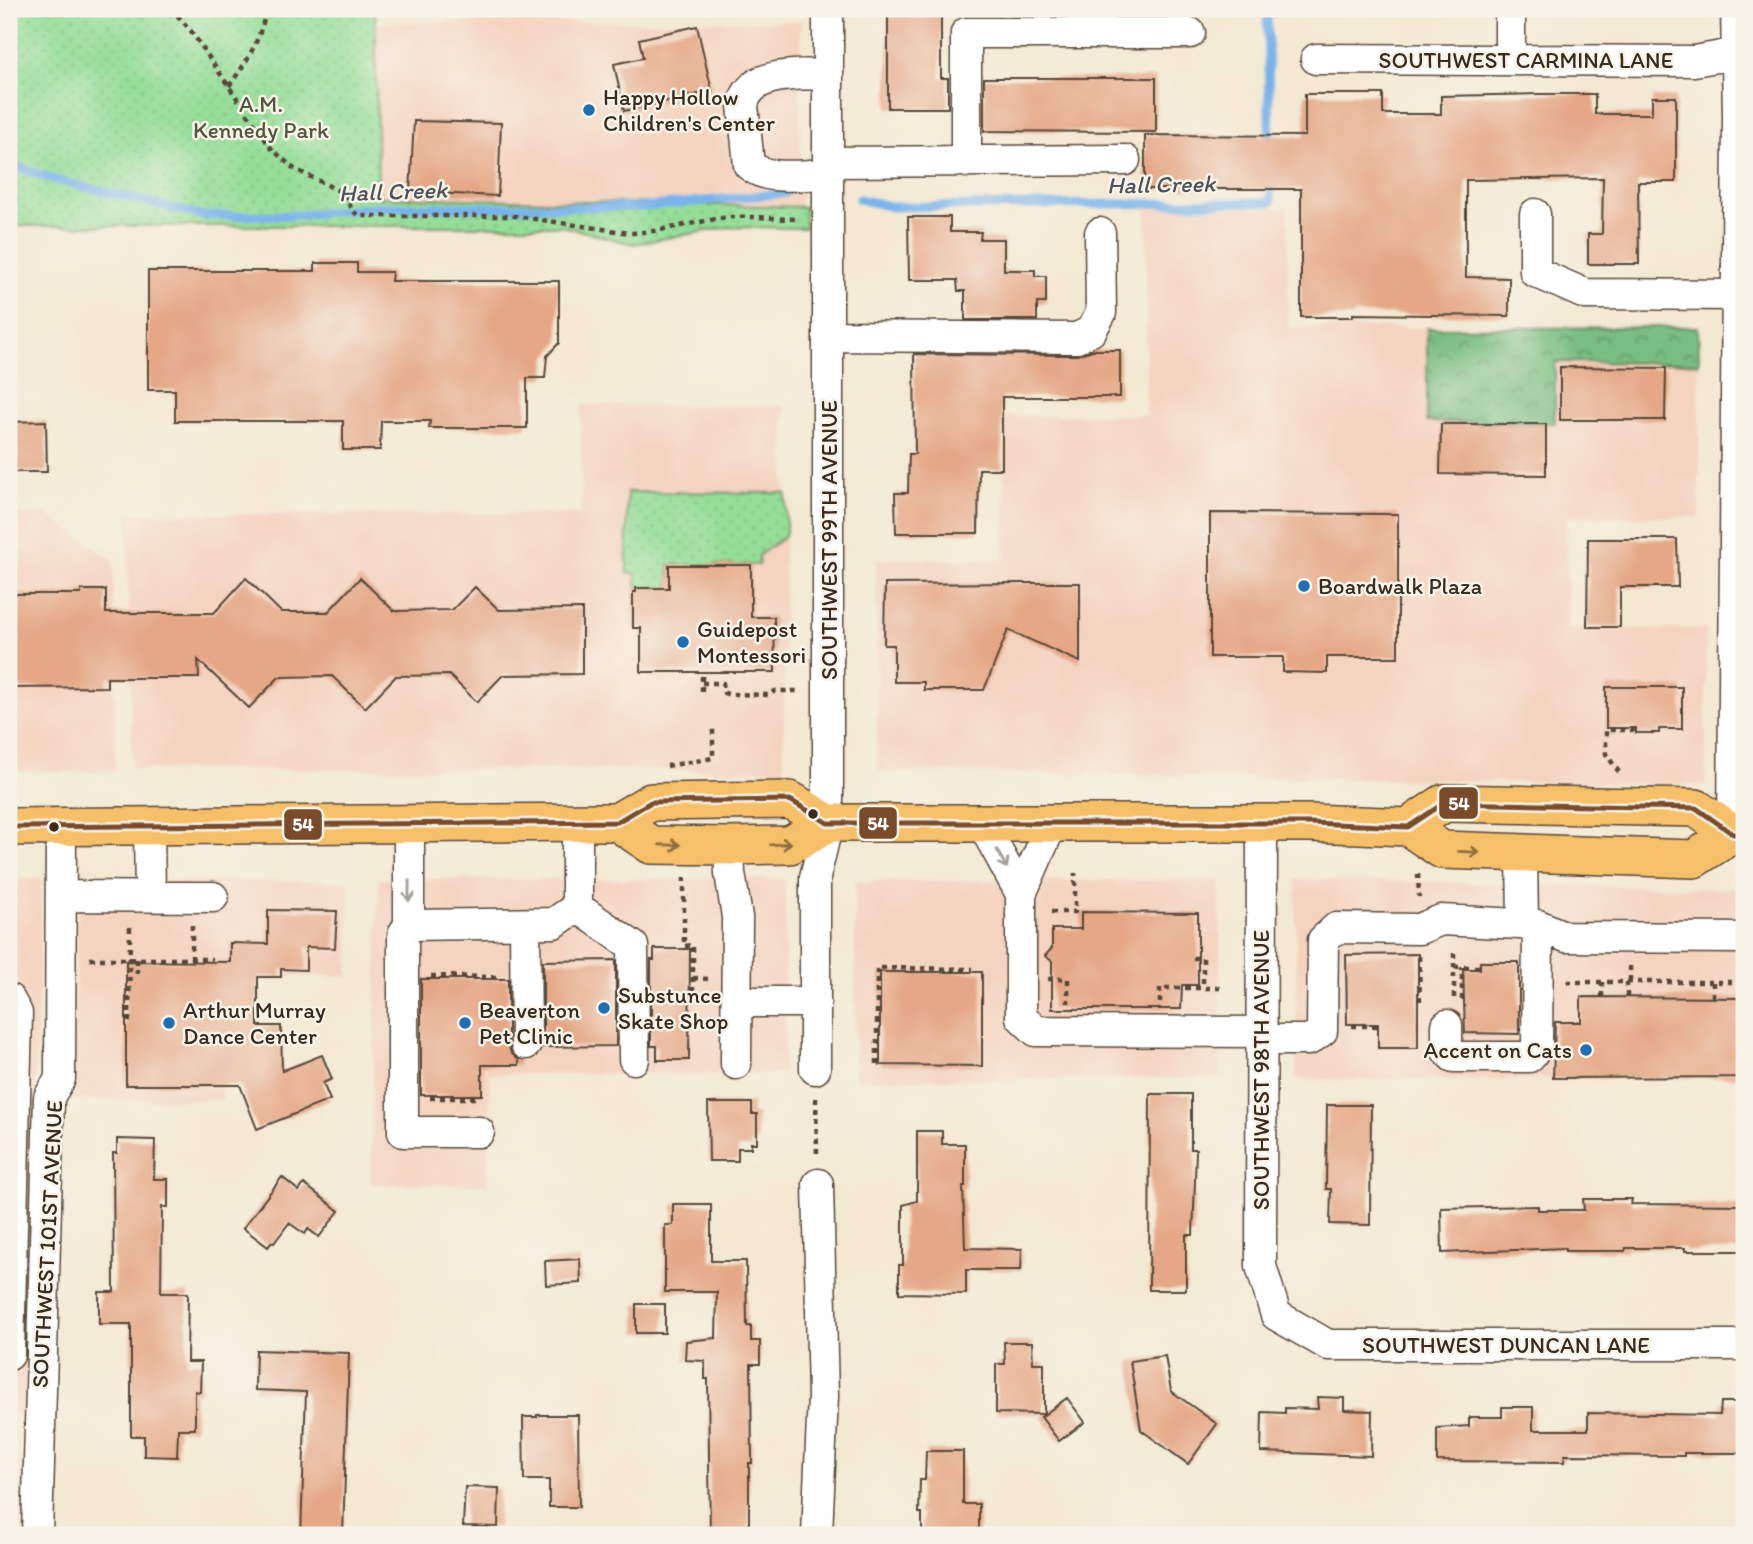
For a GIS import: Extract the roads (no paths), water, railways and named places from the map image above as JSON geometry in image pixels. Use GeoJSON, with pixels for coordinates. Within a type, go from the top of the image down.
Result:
{"type":"FeatureCollection","features":[{"type":"Feature","properties":{"kind":"main road"},"geometry":{"type":"LineString","coordinates":[[9,827],[617,822],[651,802],[790,800],[828,823]]}},
{"type":"Feature","properties":{"kind":"main road"},"geometry":{"type":"LineString","coordinates":[[617,822],[651,845],[729,846],[790,845],[828,823],[1262,823],[1408,827],[1442,850],[1694,859],[1739,834],[1696,808],[1444,803],[1408,827]]}},
{"type":"Feature","properties":{"kind":"street","name":"SOUTHWEST 99TH AVENUE"},"geometry":{"type":"LineString","coordinates":[[815,1069],[815,877],[828,823],[828,9]]}},
{"type":"Feature","properties":{"kind":"street"},"geometry":{"type":"LineString","coordinates":[[1510,9],[1510,60]]}},
{"type":"Feature","properties":{"kind":"street"},"geometry":{"type":"LineString","coordinates":[[1736,9],[1741,104],[1739,834]]}},
{"type":"Feature","properties":{"kind":"street"},"geometry":{"type":"LineString","coordinates":[[966,162],[966,33],[1190,33]]}},
{"type":"Feature","properties":{"kind":"street","name":"SOUTHWEST CARMINA LANE"},"geometry":{"type":"LineString","coordinates":[[1316,59],[1694,61],[1740,53]]}},
{"type":"Feature","properties":{"kind":"street"},"geometry":{"type":"LineString","coordinates":[[828,86],[791,75],[762,81],[751,87],[743,106],[749,164],[755,170],[772,175],[829,168],[966,162],[1125,160]]}},
{"type":"Feature","properties":{"kind":"street"},"geometry":{"type":"LineString","coordinates":[[1535,214],[1535,272],[1585,294],[1739,306]]}},
{"type":"Feature","properties":{"kind":"street"},"geometry":{"type":"LineString","coordinates":[[829,335],[1077,338],[1091,331],[1101,313],[1100,233]]}},
{"type":"Feature","properties":{"kind":"street"},"geometry":{"type":"LineString","coordinates":[[577,822],[577,907]]}},
{"type":"Feature","properties":{"kind":"street"},"geometry":{"type":"LineString","coordinates":[[409,823],[409,925],[403,934],[410,1088],[402,1132],[479,1132]]}},
{"type":"Feature","properties":{"kind":"street"},"geometry":{"type":"LineString","coordinates":[[982,823],[1021,894]]}},
{"type":"Feature","properties":{"kind":"street"},"geometry":{"type":"LineString","coordinates":[[1052,823],[1021,894],[1021,1017],[1036,1031],[1160,1032],[1309,1040],[1322,1031],[1323,940],[1336,928],[1419,929],[1441,920],[1454,920],[1530,924],[1566,937],[1744,938]]}},
{"type":"Feature","properties":{"kind":"street","name":"SOUTHWEST 98TH AVENUE"},"geometry":{"type":"LineString","coordinates":[[1262,823],[1261,1266],[1276,1315]]}},
{"type":"Feature","properties":{"kind":"street","name":"SOUTHWEST 101ST AVENUE"},"geometry":{"type":"LineString","coordinates":[[37,1535],[49,1097],[60,1079],[61,827]]}},
{"type":"Feature","properties":{"kind":"street"},"geometry":{"type":"LineString","coordinates":[[140,906],[149,827]]}},
{"type":"Feature","properties":{"kind":"street"},"geometry":{"type":"LineString","coordinates":[[729,846],[737,917],[736,1064]]}},
{"type":"Feature","properties":{"kind":"street"},"geometry":{"type":"LineString","coordinates":[[1452,1010],[1447,1051],[1453,1057],[1529,1057],[1537,1048],[1530,924],[1522,854]]}},
{"type":"Feature","properties":{"kind":"street"},"geometry":{"type":"LineString","coordinates":[[61,896],[140,906],[213,897]]}},
{"type":"Feature","properties":{"kind":"street"},"geometry":{"type":"LineString","coordinates":[[409,925],[554,923],[577,907]]}},
{"type":"Feature","properties":{"kind":"street"},"geometry":{"type":"LineString","coordinates":[[577,907],[633,946],[634,1059]]}},
{"type":"Feature","properties":{"kind":"street"},"geometry":{"type":"LineString","coordinates":[[525,924],[526,1044]]}},
{"type":"Feature","properties":{"kind":"street"},"geometry":{"type":"LineString","coordinates":[[9,999],[17,1013],[9,1355]]}},
{"type":"Feature","properties":{"kind":"street"},"geometry":{"type":"LineString","coordinates":[[737,1002],[815,1002]]}},
{"type":"Feature","properties":{"kind":"street"},"geometry":{"type":"LineString","coordinates":[[817,1535],[823,1396],[818,1184]]}},
{"type":"Feature","properties":{"kind":"street","name":"SOUTHWEST DUNCAN LANE"},"geometry":{"type":"LineString","coordinates":[[1276,1315],[1328,1345],[1744,1345]]}},
{"type":"Feature","properties":{"kind":"waterway","name":"Hall Creek"},"geometry":{"type":"LineString","coordinates":[[1267,9],[1270,147]]}},
{"type":"Feature","properties":{"kind":"waterway","name":"Hall Creek"},"geometry":{"type":"LineString","coordinates":[[9,164],[52,179],[204,216],[302,215],[375,207],[643,207],[786,193]]}},
{"type":"Feature","properties":{"kind":"waterway","name":"Hall Creek"},"geometry":{"type":"LineString","coordinates":[[859,199],[893,207],[1271,202],[1270,178]]}},
{"type":"Feature","properties":{"kind":"place","name":"Happy Hollow Children's Center"},"geometry":{"type":"Point","coordinates":[589,110]}},
{"type":"Feature","properties":{"kind":"place","name":"Boardwalk Plaza"},"geometry":{"type":"Point","coordinates":[1304,586]}},
{"type":"Feature","properties":{"kind":"place","name":"Guidepost Montessori"},"geometry":{"type":"Point","coordinates":[683,642]}},
{"type":"Feature","properties":{"kind":"place","name":"Substunce Skate Shop"},"geometry":{"type":"Point","coordinates":[604,1008]}},
{"type":"Feature","properties":{"kind":"place","name":"Arthur Murray Dance Center"},"geometry":{"type":"Point","coordinates":[169,1023]}},
{"type":"Feature","properties":{"kind":"place","name":"Beaverton Pet Clinic"},"geometry":{"type":"Point","coordinates":[465,1023]}},
{"type":"Feature","properties":{"kind":"place","name":"Accent on Cats"},"geometry":{"type":"Point","coordinates":[1586,1050]}},
{"type":"Feature","properties":{"kind":"park label","name":"A.M. Kennedy Park"},"geometry":{"type":"Point","coordinates":[261,117]}}]}
